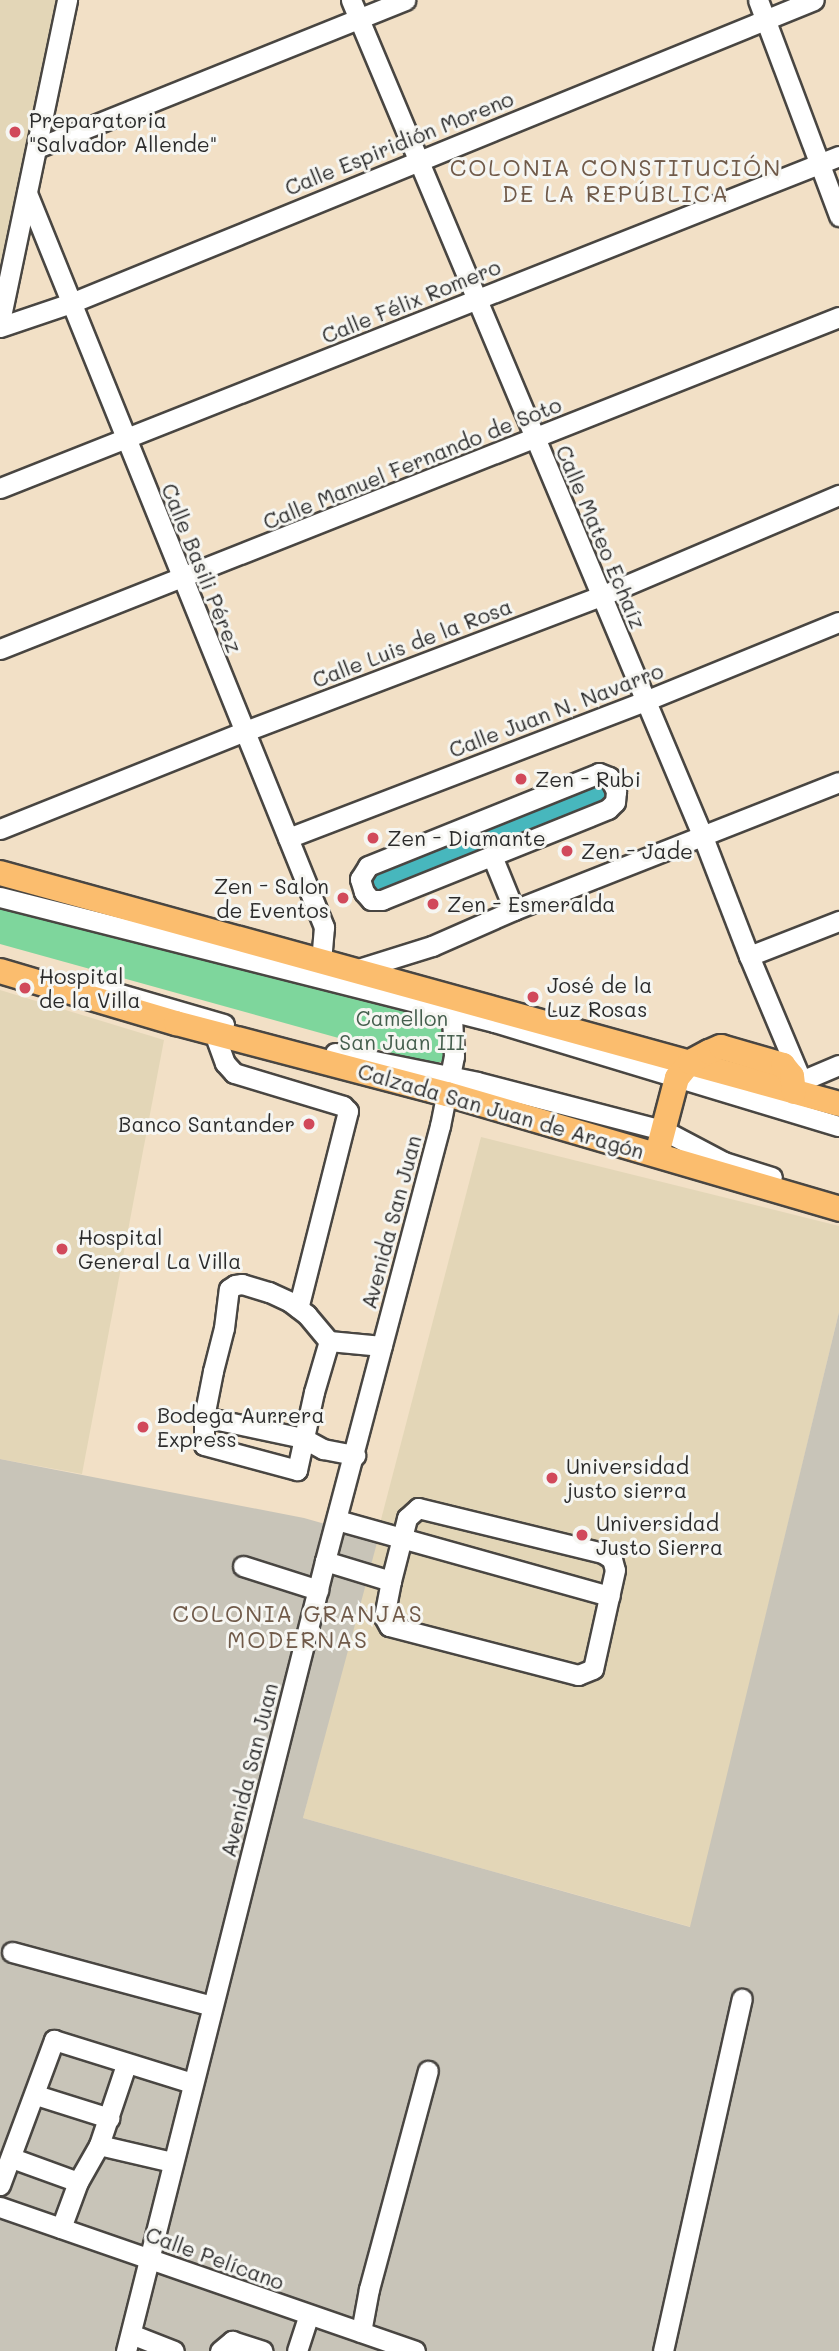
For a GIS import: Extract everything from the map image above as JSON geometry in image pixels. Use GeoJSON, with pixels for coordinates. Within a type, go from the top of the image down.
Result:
{"type":"FeatureCollection","features":[{"type":"Feature","properties":{"kind":"main road"},"geometry":{"type":"LineString","coordinates":[[0,873],[321,960],[453,1005],[684,1070]]}},
{"type":"Feature","properties":{"kind":"main road","name":"Calzada San Juan de Aragón"},"geometry":{"type":"LineString","coordinates":[[0,971],[214,1033],[449,1085],[657,1154],[839,1209]]}},
{"type":"Feature","properties":{"kind":"main road"},"geometry":{"type":"LineString","coordinates":[[657,1154],[684,1070],[721,1047],[783,1065],[798,1086],[839,1104]]}},
{"type":"Feature","properties":{"kind":"street"},"geometry":{"type":"LineString","coordinates":[[0,321],[2,299],[37,148],[67,0]]}},
{"type":"Feature","properties":{"kind":"street"},"geometry":{"type":"LineString","coordinates":[[37,148],[355,9],[405,0]]}},
{"type":"Feature","properties":{"kind":"street"},"geometry":{"type":"LineString","coordinates":[[758,0],[839,216]]}},
{"type":"Feature","properties":{"kind":"street","name":"Calle Espiridión Moreno"},"geometry":{"type":"LineString","coordinates":[[0,327],[71,303],[417,159],[814,0]]}},
{"type":"Feature","properties":{"kind":"street","name":"Calle Mateo Echaíz"},"geometry":{"type":"LineString","coordinates":[[355,9],[704,837],[798,1086]]}},
{"type":"Feature","properties":{"kind":"street","name":"Calle Félix Romero"},"geometry":{"type":"LineString","coordinates":[[0,488],[839,156]]}},
{"type":"Feature","properties":{"kind":"street","name":"Calle Basili Pérez"},"geometry":{"type":"LineString","coordinates":[[27,193],[324,927],[321,960]]}},
{"type":"Feature","properties":{"kind":"street","name":"Calle Manuel Fernando de Soto"},"geometry":{"type":"LineString","coordinates":[[0,649],[839,317]]}},
{"type":"Feature","properties":{"kind":"street","name":"Calle Luis de la Rosa"},"geometry":{"type":"LineString","coordinates":[[0,829],[243,732],[601,596],[839,495]]}},
{"type":"Feature","properties":{"kind":"street","name":"Calle Juan N. Navarro"},"geometry":{"type":"LineString","coordinates":[[288,838],[645,701],[839,622]]}},
{"type":"Feature","properties":{"kind":"street"},"geometry":{"type":"LineString","coordinates":[[593,774],[608,777],[617,796],[612,806],[492,856],[382,900],[371,900],[361,884],[361,874],[368,866],[593,774]]}},
{"type":"Feature","properties":{"kind":"street"},"geometry":{"type":"LineString","coordinates":[[355,970],[432,946],[514,910],[839,782]]}},
{"type":"Feature","properties":{"kind":"street"},"geometry":{"type":"LineString","coordinates":[[492,856],[514,910]]}},
{"type":"Feature","properties":{"kind":"street"},"geometry":{"type":"LineString","coordinates":[[0,897],[453,1005]]}},
{"type":"Feature","properties":{"kind":"street"},"geometry":{"type":"LineString","coordinates":[[749,956],[839,921]]}},
{"type":"Feature","properties":{"kind":"street"},"geometry":{"type":"LineString","coordinates":[[0,959],[449,1085],[663,1130],[724,1162],[839,1197]]}},
{"type":"Feature","properties":{"kind":"street","name":"Avenida San Juan"},"geometry":{"type":"LineString","coordinates":[[128,2342],[325,1561],[355,1455],[449,1085],[453,1005]]}},
{"type":"Feature","properties":{"kind":"street"},"geometry":{"type":"LineString","coordinates":[[214,1033],[225,1063],[234,1073],[343,1106],[348,1111],[298,1308]]}},
{"type":"Feature","properties":{"kind":"street"},"geometry":{"type":"LineString","coordinates":[[798,1086],[839,1065]]}},
{"type":"Feature","properties":{"kind":"street"},"geometry":{"type":"LineString","coordinates":[[684,1070],[839,1126]]}},
{"type":"Feature","properties":{"kind":"street"},"geometry":{"type":"LineString","coordinates":[[330,1341],[303,1438],[297,1470],[206,1447],[202,1442],[204,1417],[229,1289],[242,1283],[269,1292],[298,1308],[330,1341],[382,1346]]}},
{"type":"Feature","properties":{"kind":"street"},"geometry":{"type":"LineString","coordinates":[[204,1417],[303,1438],[323,1449],[355,1455]]}},
{"type":"Feature","properties":{"kind":"street"},"geometry":{"type":"LineString","coordinates":[[424,1508],[603,1553],[614,1564],[595,1664],[584,1675],[389,1626],[384,1612],[401,1540],[409,1513],[424,1508]]}},
{"type":"Feature","properties":{"kind":"street"},"geometry":{"type":"LineString","coordinates":[[337,1520],[401,1540],[610,1596]]}},
{"type":"Feature","properties":{"kind":"street"},"geometry":{"type":"LineString","coordinates":[[325,1561],[391,1581]]}},
{"type":"Feature","properties":{"kind":"street"},"geometry":{"type":"LineString","coordinates":[[243,1566],[318,1590]]}},
{"type":"Feature","properties":{"kind":"street"},"geometry":{"type":"LineString","coordinates":[[12,1952],[212,2006]]}},
{"type":"Feature","properties":{"kind":"street"},"geometry":{"type":"LineString","coordinates":[[663,2351],[742,1998]]}},
{"type":"Feature","properties":{"kind":"street"},"geometry":{"type":"LineString","coordinates":[[0,2185],[36,2095],[54,2040],[126,2065],[192,2083]]}},
{"type":"Feature","properties":{"kind":"street"},"geometry":{"type":"LineString","coordinates":[[61,2228],[78,2182],[99,2145],[126,2065]]}},
{"type":"Feature","properties":{"kind":"street"},"geometry":{"type":"LineString","coordinates":[[361,2332],[369,2288],[428,2071]]}},
{"type":"Feature","properties":{"kind":"street"},"geometry":{"type":"LineString","coordinates":[[36,2095],[109,2118]]}},
{"type":"Feature","properties":{"kind":"street"},"geometry":{"type":"LineString","coordinates":[[99,2145],[172,2162]]}},
{"type":"Feature","properties":{"kind":"street"},"geometry":{"type":"LineString","coordinates":[[12,2158],[78,2182]]}},
{"type":"Feature","properties":{"kind":"street","name":"Calle Pelícano"},"geometry":{"type":"LineString","coordinates":[[0,2207],[415,2351]]}},
{"type":"Feature","properties":{"kind":"street"},"geometry":{"type":"LineString","coordinates":[[297,2351],[309,2315]]}},
{"type":"Feature","properties":{"kind":"street"},"geometry":{"type":"LineString","coordinates":[[128,2342],[174,2351]]}},
{"type":"Feature","properties":{"kind":"street"},"geometry":{"type":"LineString","coordinates":[[220,2351],[232,2342],[262,2351]]}},
{"type":"Feature","properties":{"kind":"shaded area","name":"Preparatoria \"Salvador Allende\""},"geometry":{"type":"Polygon","coordinates":[[[0,0],[62,0],[0,265],[0,0]]]}},
{"type":"Feature","properties":{"kind":"shaded area","name":"Hospital General La Villa"},"geometry":{"type":"Polygon","coordinates":[[[0,990],[164,1040],[82,1474],[0,1459],[0,990]]]}},
{"type":"Feature","properties":{"kind":"shaded area","name":"Universidad Justo Sierra"},"geometry":{"type":"Polygon","coordinates":[[[481,1137],[839,1226],[839,1312],[691,1927],[303,1818],[481,1137]]]}},
{"type":"Feature","properties":{"kind":"shaded area"},"geometry":{"type":"Polygon","coordinates":[[[839,1312],[839,2351],[0,2351],[0,1459],[304,1518],[378,1539],[303,1818],[690,1927],[839,1312]]]}},
{"type":"Feature","properties":{"kind":"green space","name":"Camellon San Juan III"},"geometry":{"type":"Polygon","coordinates":[[[0,904],[415,1009],[445,1026],[449,1062],[425,1062],[0,944],[0,904]]]}},
{"type":"Feature","properties":{"kind":"water"},"geometry":{"type":"Polygon","coordinates":[[[600,781],[608,800],[377,898],[369,879],[600,781]]]}},
{"type":"Feature","properties":{"kind":"place","name":"Preparatoria \"Salvador Allende\""},"geometry":{"type":"Point","coordinates":[15,132]}},
{"type":"Feature","properties":{"kind":"place","name":"Zen - Rubi"},"geometry":{"type":"Point","coordinates":[521,779]}},
{"type":"Feature","properties":{"kind":"place","name":"Zen - Diamante"},"geometry":{"type":"Point","coordinates":[373,838]}},
{"type":"Feature","properties":{"kind":"place","name":"Zen - Jade"},"geometry":{"type":"Point","coordinates":[567,851]}},
{"type":"Feature","properties":{"kind":"place","name":"Zen - Salon de Eventos"},"geometry":{"type":"Point","coordinates":[343,898]}},
{"type":"Feature","properties":{"kind":"place","name":"Zen - Esmeralda"},"geometry":{"type":"Point","coordinates":[433,904]}},
{"type":"Feature","properties":{"kind":"place","name":"Hospital de la Villa"},"geometry":{"type":"Point","coordinates":[25,988]}},
{"type":"Feature","properties":{"kind":"place","name":"José de la Luz Rosas"},"geometry":{"type":"Point","coordinates":[533,997]}},
{"type":"Feature","properties":{"kind":"place","name":"Banco Santander"},"geometry":{"type":"Point","coordinates":[309,1124]}},
{"type":"Feature","properties":{"kind":"place","name":"Hospital General La Villa"},"geometry":{"type":"Point","coordinates":[62,1249]}},
{"type":"Feature","properties":{"kind":"place","name":"Bodega Aurrera Express"},"geometry":{"type":"Point","coordinates":[143,1427]}},
{"type":"Feature","properties":{"kind":"place","name":"Universidad justo sierra"},"geometry":{"type":"Point","coordinates":[552,1478]}},
{"type":"Feature","properties":{"kind":"place","name":"Universidad Justo Sierra"},"geometry":{"type":"Point","coordinates":[582,1535]}},
{"type":"Feature","properties":{"kind":"district","name":"COLONIA CONSTITUCIÓN DE LA REPÚBLICA"},"geometry":{"type":"Point","coordinates":[616,180]}},
{"type":"Feature","properties":{"kind":"district","name":"COLONIA GRANJAS MODERNAS"},"geometry":{"type":"Point","coordinates":[298,1626]}}]}
